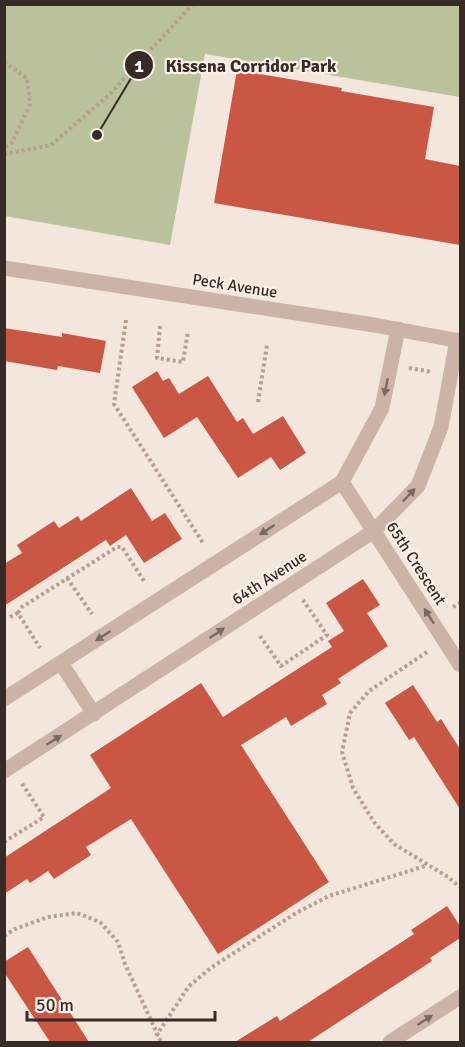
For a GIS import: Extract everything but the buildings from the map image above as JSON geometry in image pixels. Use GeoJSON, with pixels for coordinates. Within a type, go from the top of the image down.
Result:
{"type":"FeatureCollection","features":[{"type":"Feature","properties":{"kind":"street","name":"Peck Avenue"},"geometry":{"type":"LineString","coordinates":[[4,268],[398,329],[459,341]]}},
{"type":"Feature","properties":{"kind":"street"},"geometry":{"type":"LineString","coordinates":[[4,699],[342,482],[382,408],[398,329]]}},
{"type":"Feature","properties":{"kind":"street","name":"64th Avenue"},"geometry":{"type":"LineString","coordinates":[[4,771],[374,531],[418,486],[441,427],[459,341]]}},
{"type":"Feature","properties":{"kind":"street","name":"65th Crescent"},"geometry":{"type":"LineString","coordinates":[[342,482],[460,665]]}},
{"type":"Feature","properties":{"kind":"street"},"geometry":{"type":"LineString","coordinates":[[61,663],[94,714]]}},
{"type":"Feature","properties":{"kind":"street"},"geometry":{"type":"LineString","coordinates":[[390,1042],[460,997]]}},
{"type":"Feature","properties":{"kind":"path"},"geometry":{"type":"LineString","coordinates":[[4,154],[51,145],[109,95],[193,4]]}},
{"type":"Feature","properties":{"kind":"path"},"geometry":{"type":"LineString","coordinates":[[4,62],[27,78],[30,104],[12,143],[4,147]]}},
{"type":"Feature","properties":{"kind":"path"},"geometry":{"type":"LineString","coordinates":[[126,320],[114,404],[202,543]]}},
{"type":"Feature","properties":{"kind":"path"},"geometry":{"type":"LineString","coordinates":[[160,326],[156,358],[183,362],[188,331]]}},
{"type":"Feature","properties":{"kind":"path"},"geometry":{"type":"LineString","coordinates":[[258,402],[267,345]]}},
{"type":"Feature","properties":{"kind":"path"},"geometry":{"type":"LineString","coordinates":[[403,367],[434,372]]}},
{"type":"Feature","properties":{"kind":"path"},"geometry":{"type":"LineString","coordinates":[[10,617],[117,547],[122,547],[144,581]]}},
{"type":"Feature","properties":{"kind":"path"},"geometry":{"type":"LineString","coordinates":[[67,578],[92,614]]}},
{"type":"Feature","properties":{"kind":"path"},"geometry":{"type":"LineString","coordinates":[[260,636],[281,666],[327,634],[302,598]]}},
{"type":"Feature","properties":{"kind":"path"},"geometry":{"type":"LineString","coordinates":[[453,607],[460,603]]}},
{"type":"Feature","properties":{"kind":"path"},"geometry":{"type":"LineString","coordinates":[[18,613],[40,648]]}},
{"type":"Feature","properties":{"kind":"path"},"geometry":{"type":"LineString","coordinates":[[431,649],[369,691],[350,713],[342,753],[353,788],[374,822],[394,844],[426,866],[448,877],[460,887]]}},
{"type":"Feature","properties":{"kind":"path"},"geometry":{"type":"LineString","coordinates":[[4,842],[44,817],[20,781]]}},
{"type":"Feature","properties":{"kind":"path"},"geometry":{"type":"LineString","coordinates":[[156,1035],[189,986],[212,967],[296,913],[329,896],[426,866]]}},
{"type":"Feature","properties":{"kind":"path"},"geometry":{"type":"LineString","coordinates":[[4,936],[15,928],[48,918],[77,913],[100,922],[118,942],[156,1035],[161,1042]]}},
{"type":"Feature","properties":{"kind":"green space"},"geometry":{"type":"Polygon","coordinates":[[[4,5],[460,5],[460,97],[205,54],[170,245],[5,216],[4,5]]]}},
{"type":"Feature","properties":{"kind":"place","name":"Kissena Corridor Park"},"geometry":{"type":"Point","coordinates":[97,135]}}]}
